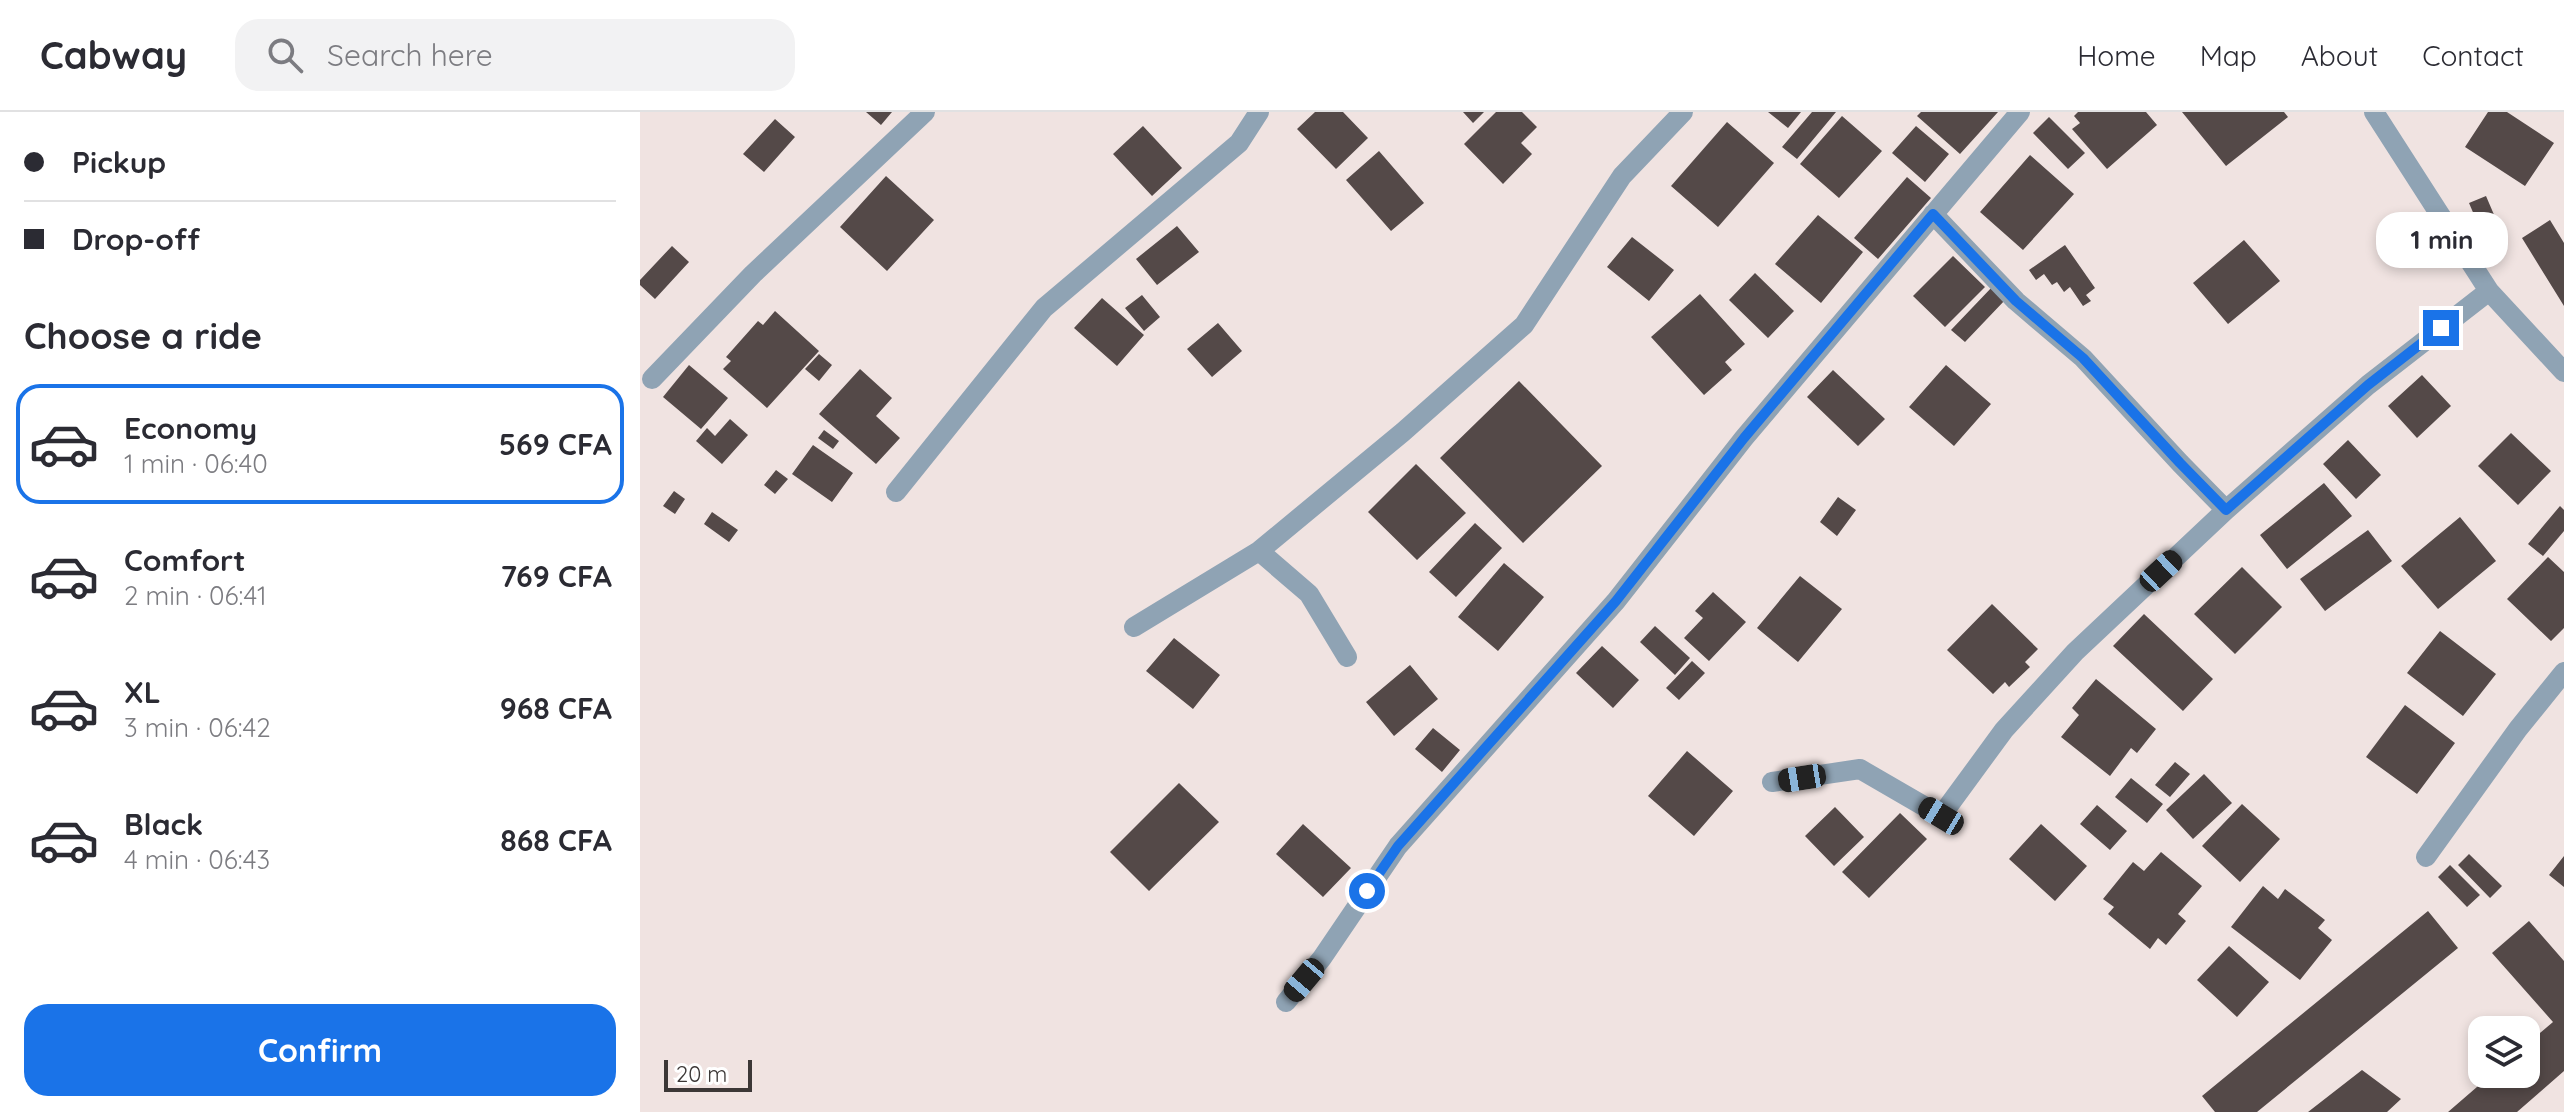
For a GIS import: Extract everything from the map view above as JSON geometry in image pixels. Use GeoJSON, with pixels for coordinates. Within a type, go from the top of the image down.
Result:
{"type":"FeatureCollection","features":[{"type":"Feature","properties":{"kind":"street"},"geometry":{"type":"LineString","coordinates":[[652,379],[753,274],[925,112]]}},
{"type":"Feature","properties":{"kind":"street"},"geometry":{"type":"LineString","coordinates":[[896,492],[1044,308],[1239,143],[1259,112]]}},
{"type":"Feature","properties":{"kind":"street"},"geometry":{"type":"LineString","coordinates":[[1134,627],[1259,551],[1403,432],[1524,325],[1622,176],[1683,112]]}},
{"type":"Feature","properties":{"kind":"street"},"geometry":{"type":"LineString","coordinates":[[1286,1002],[1322,958],[1398,846],[1616,601],[1744,438],[2020,112]]}},
{"type":"Feature","properties":{"kind":"street"},"geometry":{"type":"LineString","coordinates":[[2374,112],[2489,291],[2564,372]]}},
{"type":"Feature","properties":{"kind":"street"},"geometry":{"type":"LineString","coordinates":[[1933,214],[2016,301],[2083,358],[2226,510]]}},
{"type":"Feature","properties":{"kind":"street"},"geometry":{"type":"LineString","coordinates":[[1772,782],[1860,769],[1941,816],[2004,730],[2075,652],[2226,510],[2368,385],[2489,291]]}},
{"type":"Feature","properties":{"kind":"street"},"geometry":{"type":"LineString","coordinates":[[1259,551],[1309,594],[1347,657]]}},
{"type":"Feature","properties":{"kind":"street"},"geometry":{"type":"LineString","coordinates":[[2426,857],[2518,729],[2564,672]]}},
{"type":"Feature","properties":{"kind":"building"},"geometry":{"type":"Polygon","coordinates":[[[866,112],[892,112],[881,125],[866,112]]]}},
{"type":"Feature","properties":{"kind":"building"},"geometry":{"type":"Polygon","coordinates":[[[1315,112],[1343,112],[1368,138],[1336,169],[1297,129],[1315,112]]]}},
{"type":"Feature","properties":{"kind":"building"},"geometry":{"type":"Polygon","coordinates":[[[1463,112],[1484,112],[1473,123],[1463,112]]]}},
{"type":"Feature","properties":{"kind":"building"},"geometry":{"type":"Polygon","coordinates":[[[1496,112],[1522,112],[1537,127],[1521,143],[1532,154],[1503,184],[1464,144],[1496,112]]]}},
{"type":"Feature","properties":{"kind":"building"},"geometry":{"type":"Polygon","coordinates":[[[1768,112],[1801,112],[1788,128],[1768,112]]]}},
{"type":"Feature","properties":{"kind":"building"},"geometry":{"type":"Polygon","coordinates":[[[1812,112],[1836,112],[1797,159],[1782,147],[1812,112]]]}},
{"type":"Feature","properties":{"kind":"building"},"geometry":{"type":"Polygon","coordinates":[[[1921,112],[1998,112],[1960,154],[1917,116],[1921,112]]]}},
{"type":"Feature","properties":{"kind":"building"},"geometry":{"type":"Polygon","coordinates":[[[2078,112],[2146,112],[2157,125],[2107,169],[2072,129],[2080,123],[2074,116],[2078,112]]]}},
{"type":"Feature","properties":{"kind":"building"},"geometry":{"type":"Polygon","coordinates":[[[2182,112],[2284,112],[2288,117],[2226,166],[2182,112]]]}},
{"type":"Feature","properties":{"kind":"building"},"geometry":{"type":"Polygon","coordinates":[[[2488,112],[2507,112],[2554,143],[2525,186],[2465,147],[2488,112]]]}},
{"type":"Feature","properties":{"kind":"building"},"geometry":{"type":"Polygon","coordinates":[[[1842,116],[1882,151],[1839,198],[1800,164],[1842,116]]]}},
{"type":"Feature","properties":{"kind":"building"},"geometry":{"type":"Polygon","coordinates":[[[2049,117],[2085,153],[2068,169],[2033,133],[2049,117]]]}},
{"type":"Feature","properties":{"kind":"building"},"geometry":{"type":"Polygon","coordinates":[[[775,119],[795,137],[764,172],[743,154],[775,119]]]}},
{"type":"Feature","properties":{"kind":"building"},"geometry":{"type":"Polygon","coordinates":[[[1727,122],[1774,163],[1718,227],[1671,186],[1727,122]]]}},
{"type":"Feature","properties":{"kind":"building"},"geometry":{"type":"Polygon","coordinates":[[[1143,126],[1182,168],[1152,196],[1113,154],[1143,126]]]}},
{"type":"Feature","properties":{"kind":"building"},"geometry":{"type":"Polygon","coordinates":[[[1916,126],[1949,154],[1925,182],[1892,153],[1916,126]]]}},
{"type":"Feature","properties":{"kind":"building"},"geometry":{"type":"Polygon","coordinates":[[[1379,151],[1424,203],[1391,231],[1346,180],[1379,151]]]}},
{"type":"Feature","properties":{"kind":"building"},"geometry":{"type":"Polygon","coordinates":[[[2030,155],[2074,194],[2023,250],[1980,212],[2030,155]]]}},
{"type":"Feature","properties":{"kind":"building"},"geometry":{"type":"Polygon","coordinates":[[[886,176],[934,220],[887,271],[840,227],[886,176]]]}},
{"type":"Feature","properties":{"kind":"building"},"geometry":{"type":"Polygon","coordinates":[[[1907,177],[1931,198],[1878,259],[1854,238],[1907,177]]]}},
{"type":"Feature","properties":{"kind":"building"},"geometry":{"type":"Polygon","coordinates":[[[2486,196],[2495,217],[2478,224],[2469,203],[2486,196]]]}},
{"type":"Feature","properties":{"kind":"building"},"geometry":{"type":"Polygon","coordinates":[[[1818,215],[1863,252],[1821,303],[1775,264],[1818,215]]]}},
{"type":"Feature","properties":{"kind":"building"},"geometry":{"type":"Polygon","coordinates":[[[2550,220],[2564,243],[2564,306],[2522,238],[2550,220]]]}},
{"type":"Feature","properties":{"kind":"building"},"geometry":{"type":"Polygon","coordinates":[[[1177,226],[1199,252],[1157,285],[1136,259],[1177,226]]]}},
{"type":"Feature","properties":{"kind":"building"},"geometry":{"type":"Polygon","coordinates":[[[1632,237],[1674,270],[1649,301],[1607,267],[1632,237]]]}},
{"type":"Feature","properties":{"kind":"building"},"geometry":{"type":"Polygon","coordinates":[[[2244,240],[2280,281],[2228,324],[2193,283],[2244,240]]]}},
{"type":"Feature","properties":{"kind":"building"},"geometry":{"type":"Polygon","coordinates":[[[2065,245],[2095,288],[2086,295],[2091,301],[2083,306],[2070,287],[2064,292],[2057,282],[2052,285],[2044,274],[2036,280],[2029,270],[2065,245]]]}},
{"type":"Feature","properties":{"kind":"building"},"geometry":{"type":"Polygon","coordinates":[[[672,246],[689,262],[655,299],[640,285],[640,280],[672,246]]]}},
{"type":"Feature","properties":{"kind":"building"},"geometry":{"type":"Polygon","coordinates":[[[1953,256],[1985,287],[1945,327],[1913,296],[1953,256]]]}},
{"type":"Feature","properties":{"kind":"building"},"geometry":{"type":"Polygon","coordinates":[[[1755,273],[1794,311],[1768,338],[1729,300],[1755,273]]]}},
{"type":"Feature","properties":{"kind":"building"},"geometry":{"type":"Polygon","coordinates":[[[1993,286],[2006,299],[1965,342],[1951,330],[1993,286]]]}},
{"type":"Feature","properties":{"kind":"building"},"geometry":{"type":"Polygon","coordinates":[[[1700,294],[1745,344],[1725,362],[1732,370],[1704,395],[1651,337],[1700,294]]]}},
{"type":"Feature","properties":{"kind":"building"},"geometry":{"type":"Polygon","coordinates":[[[1142,295],[1160,317],[1144,331],[1125,308],[1142,295]]]}},
{"type":"Feature","properties":{"kind":"building"},"geometry":{"type":"Polygon","coordinates":[[[1102,298],[1144,335],[1117,366],[1074,328],[1102,298]]]}},
{"type":"Feature","properties":{"kind":"building"},"geometry":{"type":"Polygon","coordinates":[[[775,311],[819,351],[767,408],[723,369],[731,361],[726,357],[758,321],[763,325],[775,311]]]}},
{"type":"Feature","properties":{"kind":"building"},"geometry":{"type":"Polygon","coordinates":[[[1218,323],[1242,351],[1212,377],[1187,349],[1218,323]]]}},
{"type":"Feature","properties":{"kind":"building"},"geometry":{"type":"Polygon","coordinates":[[[819,354],[832,365],[819,381],[805,369],[819,354]]]}},
{"type":"Feature","properties":{"kind":"building"},"geometry":{"type":"Polygon","coordinates":[[[689,365],[728,398],[701,429],[663,397],[689,365]]]}},
{"type":"Feature","properties":{"kind":"building"},"geometry":{"type":"Polygon","coordinates":[[[1946,365],[1991,404],[1954,446],[1909,407],[1946,365]]]}},
{"type":"Feature","properties":{"kind":"building"},"geometry":{"type":"Polygon","coordinates":[[[860,369],[892,398],[876,416],[900,438],[876,464],[819,414],[860,369]]]}},
{"type":"Feature","properties":{"kind":"building"},"geometry":{"type":"Polygon","coordinates":[[[1833,370],[1885,419],[1858,446],[1807,397],[1833,370]]]}},
{"type":"Feature","properties":{"kind":"building"},"geometry":{"type":"Polygon","coordinates":[[[2422,375],[2451,406],[2417,438],[2388,406],[2422,375]]]}},
{"type":"Feature","properties":{"kind":"building"},"geometry":{"type":"Polygon","coordinates":[[[1519,381],[1602,466],[1523,543],[1440,458],[1519,381]]]}},
{"type":"Feature","properties":{"kind":"building"},"geometry":{"type":"Polygon","coordinates":[[[730,419],[748,435],[722,464],[696,441],[707,428],[715,436],[730,419]]]}},
{"type":"Feature","properties":{"kind":"building"},"geometry":{"type":"Polygon","coordinates":[[[824,430],[839,441],[833,449],[818,438],[824,430]]]}},
{"type":"Feature","properties":{"kind":"building"},"geometry":{"type":"Polygon","coordinates":[[[2511,433],[2551,471],[2518,505],[2478,466],[2511,433]]]}},
{"type":"Feature","properties":{"kind":"building"},"geometry":{"type":"Polygon","coordinates":[[[2348,440],[2381,475],[2356,499],[2323,464],[2348,440]]]}},
{"type":"Feature","properties":{"kind":"building"},"geometry":{"type":"Polygon","coordinates":[[[813,445],[853,473],[832,502],[792,474],[813,445]]]}},
{"type":"Feature","properties":{"kind":"building"},"geometry":{"type":"Polygon","coordinates":[[[1416,464],[1466,513],[1417,560],[1368,512],[1416,464]]]}},
{"type":"Feature","properties":{"kind":"building"},"geometry":{"type":"Polygon","coordinates":[[[776,470],[788,479],[775,494],[764,485],[776,470]]]}},
{"type":"Feature","properties":{"kind":"building"},"geometry":{"type":"Polygon","coordinates":[[[2324,483],[2352,516],[2287,569],[2260,535],[2324,483]]]}},
{"type":"Feature","properties":{"kind":"building"},"geometry":{"type":"Polygon","coordinates":[[[674,491],[685,499],[675,514],[663,506],[674,491]]]}},
{"type":"Feature","properties":{"kind":"building"},"geometry":{"type":"Polygon","coordinates":[[[1838,497],[1856,510],[1837,536],[1820,522],[1838,497]]]}},
{"type":"Feature","properties":{"kind":"building"},"geometry":{"type":"Polygon","coordinates":[[[2560,506],[2564,510],[2564,531],[2543,556],[2528,544],[2560,506]]]}},
{"type":"Feature","properties":{"kind":"building"},"geometry":{"type":"Polygon","coordinates":[[[712,512],[738,530],[729,542],[704,524],[712,512]]]}},
{"type":"Feature","properties":{"kind":"building"},"geometry":{"type":"Polygon","coordinates":[[[2460,517],[2496,561],[2438,609],[2401,566],[2460,517]]]}},
{"type":"Feature","properties":{"kind":"building"},"geometry":{"type":"Polygon","coordinates":[[[1475,523],[1502,548],[1456,597],[1429,572],[1475,523]]]}},
{"type":"Feature","properties":{"kind":"building"},"geometry":{"type":"Polygon","coordinates":[[[2368,530],[2392,561],[2325,611],[2300,579],[2368,530]]]}},
{"type":"Feature","properties":{"kind":"building"},"geometry":{"type":"Polygon","coordinates":[[[2548,557],[2564,572],[2564,628],[2551,641],[2507,599],[2548,557]]]}},
{"type":"Feature","properties":{"kind":"building"},"geometry":{"type":"Polygon","coordinates":[[[1504,563],[1544,597],[1498,651],[1458,617],[1504,563]]]}},
{"type":"Feature","properties":{"kind":"building"},"geometry":{"type":"Polygon","coordinates":[[[2242,567],[2282,607],[2235,654],[2194,614],[2242,567]]]}},
{"type":"Feature","properties":{"kind":"building"},"geometry":{"type":"Polygon","coordinates":[[[1800,576],[1842,609],[1798,662],[1757,628],[1800,576]]]}},
{"type":"Feature","properties":{"kind":"building"},"geometry":{"type":"Polygon","coordinates":[[[1713,592],[1746,622],[1709,661],[1684,638],[1703,618],[1695,611],[1713,592]]]}},
{"type":"Feature","properties":{"kind":"building"},"geometry":{"type":"Polygon","coordinates":[[[1992,604],[2038,649],[2025,662],[2030,667],[2009,687],[2005,682],[1993,694],[1947,650],[1992,604]]]}},
{"type":"Feature","properties":{"kind":"building"},"geometry":{"type":"Polygon","coordinates":[[[2144,614],[2213,679],[2183,711],[2113,646],[2144,614]]]}},
{"type":"Feature","properties":{"kind":"building"},"geometry":{"type":"Polygon","coordinates":[[[1655,626],[1690,658],[1675,675],[1640,642],[1655,626]]]}},
{"type":"Feature","properties":{"kind":"building"},"geometry":{"type":"Polygon","coordinates":[[[2440,631],[2496,674],[2463,716],[2407,673],[2440,631]]]}},
{"type":"Feature","properties":{"kind":"building"},"geometry":{"type":"Polygon","coordinates":[[[1174,638],[1220,675],[1193,709],[1146,671],[1174,638]]]}},
{"type":"Feature","properties":{"kind":"building"},"geometry":{"type":"Polygon","coordinates":[[[1602,646],[1639,680],[1613,708],[1576,673],[1602,646]]]}},
{"type":"Feature","properties":{"kind":"building"},"geometry":{"type":"Polygon","coordinates":[[[1692,661],[1705,673],[1679,700],[1666,688],[1692,661]]]}},
{"type":"Feature","properties":{"kind":"building"},"geometry":{"type":"Polygon","coordinates":[[[1410,665],[1438,699],[1394,736],[1366,702],[1410,665]]]}},
{"type":"Feature","properties":{"kind":"building"},"geometry":{"type":"Polygon","coordinates":[[[2096,679],[2156,729],[2137,753],[2131,748],[2110,776],[2061,737],[2079,715],[2072,708],[2096,679]]]}},
{"type":"Feature","properties":{"kind":"building"},"geometry":{"type":"Polygon","coordinates":[[[2405,705],[2455,743],[2417,794],[2366,757],[2405,705]]]}},
{"type":"Feature","properties":{"kind":"building"},"geometry":{"type":"Polygon","coordinates":[[[1433,728],[1460,750],[1442,772],[1415,749],[1433,728]]]}},
{"type":"Feature","properties":{"kind":"building"},"geometry":{"type":"Polygon","coordinates":[[[1687,751],[1733,791],[1694,836],[1648,796],[1687,751]]]}},
{"type":"Feature","properties":{"kind":"building"},"geometry":{"type":"Polygon","coordinates":[[[2175,762],[2190,774],[2170,797],[2155,785],[2175,762]]]}},
{"type":"Feature","properties":{"kind":"building"},"geometry":{"type":"Polygon","coordinates":[[[2204,774],[2232,803],[2193,839],[2166,810],[2204,774]]]}},
{"type":"Feature","properties":{"kind":"building"},"geometry":{"type":"Polygon","coordinates":[[[2131,778],[2163,804],[2147,823],[2115,797],[2131,778]]]}},
{"type":"Feature","properties":{"kind":"building"},"geometry":{"type":"Polygon","coordinates":[[[1179,783],[1219,822],[1149,891],[1110,852],[1179,783]]]}},
{"type":"Feature","properties":{"kind":"building"},"geometry":{"type":"Polygon","coordinates":[[[2242,804],[2280,839],[2240,882],[2202,846],[2242,804]]]}},
{"type":"Feature","properties":{"kind":"building"},"geometry":{"type":"Polygon","coordinates":[[[2097,805],[2127,831],[2110,850],[2080,824],[2097,805]]]}},
{"type":"Feature","properties":{"kind":"building"},"geometry":{"type":"Polygon","coordinates":[[[1835,807],[1864,837],[1834,866],[1805,836],[1835,807]]]}},
{"type":"Feature","properties":{"kind":"building"},"geometry":{"type":"Polygon","coordinates":[[[1900,813],[1927,839],[1869,898],[1842,872],[1900,813]]]}},
{"type":"Feature","properties":{"kind":"building"},"geometry":{"type":"Polygon","coordinates":[[[1303,824],[1351,868],[1323,897],[1276,854],[1303,824]]]}},
{"type":"Feature","properties":{"kind":"building"},"geometry":{"type":"Polygon","coordinates":[[[2041,824],[2087,866],[2055,901],[2009,859],[2041,824]]]}},
{"type":"Feature","properties":{"kind":"building"},"geometry":{"type":"Polygon","coordinates":[[[2161,852],[2202,886],[2178,914],[2186,921],[2166,945],[2158,938],[2150,949],[2108,914],[2114,907],[2103,899],[2133,862],[2144,871],[2161,852]]]}},
{"type":"Feature","properties":{"kind":"building"},"geometry":{"type":"Polygon","coordinates":[[[2469,854],[2502,886],[2490,898],[2458,865],[2469,854]]]}},
{"type":"Feature","properties":{"kind":"building"},"geometry":{"type":"Polygon","coordinates":[[[2564,856],[2564,887],[2549,875],[2564,856]]]}},
{"type":"Feature","properties":{"kind":"building"},"geometry":{"type":"Polygon","coordinates":[[[2450,865],[2480,895],[2467,907],[2438,877],[2450,865]]]}},
{"type":"Feature","properties":{"kind":"building"},"geometry":{"type":"Polygon","coordinates":[[[2263,886],[2278,899],[2285,889],[2325,920],[2318,928],[2332,940],[2300,980],[2231,927],[2263,886]]]}},
{"type":"Feature","properties":{"kind":"building"},"geometry":{"type":"Polygon","coordinates":[[[2428,911],[2458,948],[2257,1112],[2215,1112],[2202,1096],[2428,911]]]}},
{"type":"Feature","properties":{"kind":"building"},"geometry":{"type":"Polygon","coordinates":[[[2529,921],[2564,961],[2564,1071],[2517,1112],[2448,1112],[2476,1088],[2540,1088],[2540,1033],[2553,1022],[2492,953],[2529,921]]]}},
{"type":"Feature","properties":{"kind":"building"},"geometry":{"type":"Polygon","coordinates":[[[2229,946],[2269,982],[2237,1017],[2197,980],[2229,946]]]}},
{"type":"Feature","properties":{"kind":"building"},"geometry":{"type":"Polygon","coordinates":[[[2362,1070],[2401,1099],[2387,1112],[2308,1112],[2362,1070]]]}},
{"type":"Feature","properties":{"kind":"route"},"geometry":{"type":"LineString","coordinates":[[1367,891],[1398,846],[1616,601],[1744,438],[1933,214],[2016,301],[2083,358],[2226,510],[2368,385],[2441,328]]}}]}
